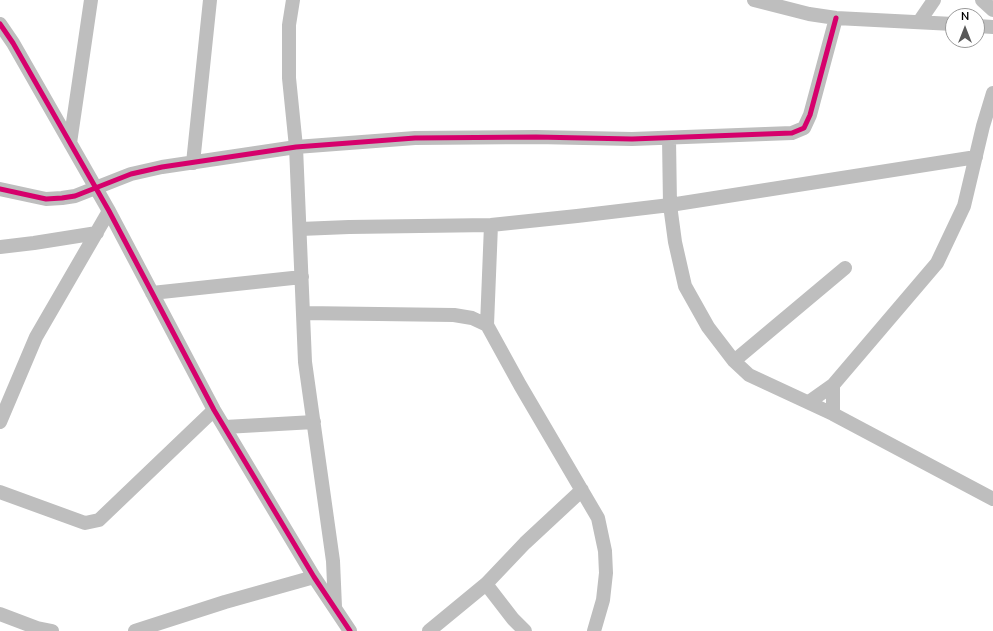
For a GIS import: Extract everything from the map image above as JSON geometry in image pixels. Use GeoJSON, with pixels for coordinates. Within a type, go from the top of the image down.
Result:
{"type":"FeatureCollection","features":[{"type":"Feature","properties":{"kind":"street"},"geometry":{"type":"LineString","coordinates":[[70,143],[91,0]]}},
{"type":"Feature","properties":{"kind":"street"},"geometry":{"type":"LineString","coordinates":[[193,163],[210,0]]}},
{"type":"Feature","properties":{"kind":"street"},"geometry":{"type":"LineString","coordinates":[[293,0],[290,25],[289,78],[296,147],[305,362],[332,561],[335,609]]}},
{"type":"Feature","properties":{"kind":"street"},"geometry":{"type":"LineString","coordinates":[[754,0],[809,14],[836,18],[945,24]]}},
{"type":"Feature","properties":{"kind":"street"},"geometry":{"type":"LineString","coordinates":[[919,22],[934,0]]}},
{"type":"Feature","properties":{"kind":"street"},"geometry":{"type":"LineString","coordinates":[[982,0],[993,10]]}},
{"type":"Feature","properties":{"kind":"street"},"geometry":{"type":"LineString","coordinates":[[0,189],[46,198],[62,198],[75,196],[131,174],[162,167],[296,147],[415,138],[536,137],[632,139],[792,133],[804,128],[810,115],[836,18]]}},
{"type":"Feature","properties":{"kind":"street"},"geometry":{"type":"LineString","coordinates":[[0,24],[109,211],[214,410],[314,577],[350,631]]}},
{"type":"Feature","properties":{"kind":"street"},"geometry":{"type":"LineString","coordinates":[[809,402],[832,385],[937,263],[964,206],[993,93]]}},
{"type":"Feature","properties":{"kind":"street"},"geometry":{"type":"LineString","coordinates":[[669,138],[670,205],[675,242],[685,286],[708,326],[741,369],[749,375],[833,414],[993,499]]}},
{"type":"Feature","properties":{"kind":"street"},"geometry":{"type":"LineString","coordinates":[[300,229],[491,225],[670,205],[976,157]]}},
{"type":"Feature","properties":{"kind":"street"},"geometry":{"type":"LineString","coordinates":[[0,422],[36,337],[109,211]]}},
{"type":"Feature","properties":{"kind":"street"},"geometry":{"type":"LineString","coordinates":[[491,225],[488,326],[520,385],[598,518],[606,551],[606,573],[603,600],[594,631]]}},
{"type":"Feature","properties":{"kind":"street"},"geometry":{"type":"LineString","coordinates":[[0,247],[34,243],[97,232]]}},
{"type":"Feature","properties":{"kind":"street"},"geometry":{"type":"LineString","coordinates":[[734,361],[845,268]]}},
{"type":"Feature","properties":{"kind":"street"},"geometry":{"type":"LineString","coordinates":[[152,293],[302,277]]}},
{"type":"Feature","properties":{"kind":"street"},"geometry":{"type":"LineString","coordinates":[[303,313],[454,315],[472,318],[488,326]]}},
{"type":"Feature","properties":{"kind":"street"},"geometry":{"type":"LineString","coordinates":[[832,385],[833,414]]}},
{"type":"Feature","properties":{"kind":"street"},"geometry":{"type":"LineString","coordinates":[[0,492],[85,523],[99,520],[214,410]]}},
{"type":"Feature","properties":{"kind":"street"},"geometry":{"type":"LineString","coordinates":[[224,427],[314,422]]}},
{"type":"Feature","properties":{"kind":"street"},"geometry":{"type":"LineString","coordinates":[[429,631],[486,584],[526,543],[582,490]]}},
{"type":"Feature","properties":{"kind":"street"},"geometry":{"type":"LineString","coordinates":[[135,631],[225,602],[314,577]]}},
{"type":"Feature","properties":{"kind":"street"},"geometry":{"type":"LineString","coordinates":[[486,584],[513,619],[525,631]]}},
{"type":"Feature","properties":{"kind":"street"},"geometry":{"type":"LineString","coordinates":[[0,614],[36,630],[52,631]]}},
{"type":"Feature","properties":{"kind":"cycle path"},"geometry":{"type":"LineString","coordinates":[[0,189],[46,199],[62,198],[75,196],[131,174],[162,167],[296,147],[415,138],[536,137],[632,139],[792,133],[804,128],[810,115],[836,18]]}},
{"type":"Feature","properties":{"kind":"cycle path"},"geometry":{"type":"LineString","coordinates":[[0,24],[13,43],[109,211],[214,410],[314,577],[350,631]]}}]}
